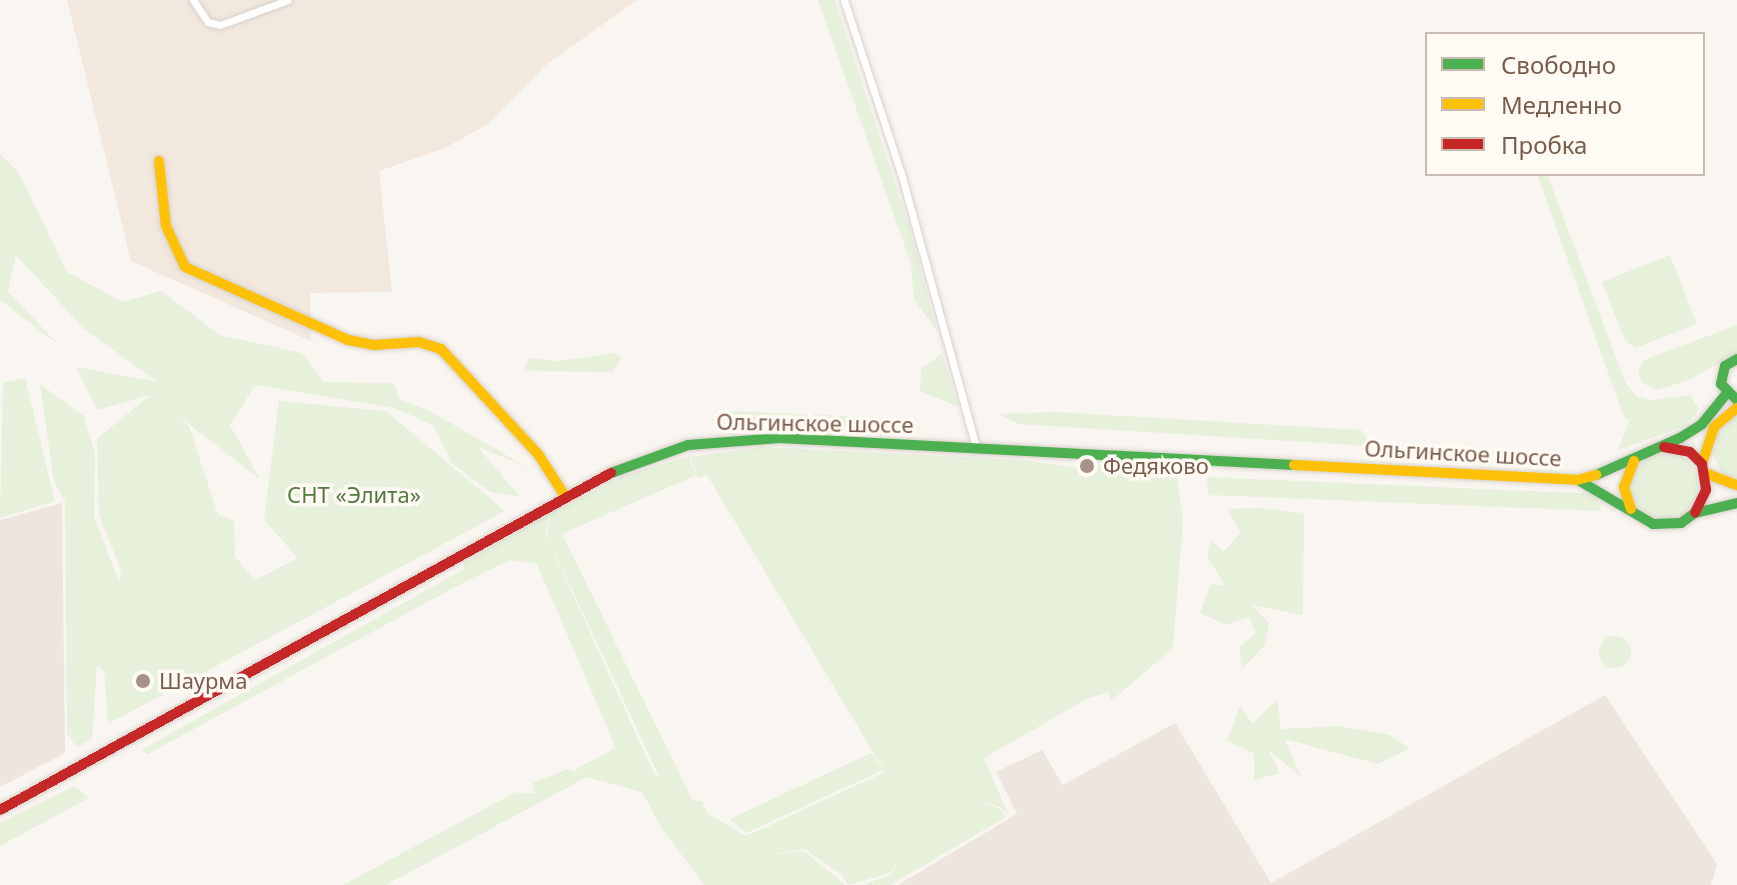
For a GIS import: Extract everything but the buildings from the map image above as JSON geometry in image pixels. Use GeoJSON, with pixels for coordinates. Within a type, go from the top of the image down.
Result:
{"type":"FeatureCollection","features":[{"type":"Feature","properties":{"kind":"main road"},"geometry":{"type":"LineString","coordinates":[[159,161],[166,226],[185,267],[306,323],[360,343],[419,342],[441,349],[538,454],[565,496]]}},
{"type":"Feature","properties":{"kind":"main road"},"geometry":{"type":"LineString","coordinates":[[1737,359],[1721,373],[1726,394],[1737,400]]}},
{"type":"Feature","properties":{"kind":"main road"},"geometry":{"type":"LineString","coordinates":[[1577,480],[1610,472],[1702,424],[1726,394]]}},
{"type":"Feature","properties":{"kind":"main road"},"geometry":{"type":"LineString","coordinates":[[1695,513],[1706,490],[1704,468],[1714,427],[1737,408]]}},
{"type":"Feature","properties":{"kind":"main road","name":"Ольгинское шоссе"},"geometry":{"type":"LineString","coordinates":[[0,810],[565,496],[656,453],[715,440],[976,448],[1577,480]]}},
{"type":"Feature","properties":{"kind":"main road"},"geometry":{"type":"LineString","coordinates":[[1654,448],[1682,449],[1704,468],[1737,485]]}},
{"type":"Feature","properties":{"kind":"main road"},"geometry":{"type":"LineString","coordinates":[[1632,510],[1625,497],[1625,474],[1641,454]]}},
{"type":"Feature","properties":{"kind":"main road"},"geometry":{"type":"LineString","coordinates":[[1577,480],[1632,510],[1642,520],[1667,526],[1695,513],[1737,503]]}},
{"type":"Feature","properties":{"kind":"street"},"geometry":{"type":"LineString","coordinates":[[193,0],[208,22],[240,21],[288,0]]}},
{"type":"Feature","properties":{"kind":"street"},"geometry":{"type":"LineString","coordinates":[[844,0],[905,188],[976,448]]}},
{"type":"Feature","properties":{"kind":"shaded area"},"geometry":{"type":"Polygon","coordinates":[[[67,0],[637,0],[547,64],[488,124],[445,148],[379,171],[392,292],[310,293],[311,341],[131,261],[67,0]]]}},
{"type":"Feature","properties":{"kind":"shaded area"},"geometry":{"type":"Polygon","coordinates":[[[62,503],[65,753],[0,787],[0,520],[62,503]]]}},
{"type":"Feature","properties":{"kind":"shaded area"},"geometry":{"type":"Polygon","coordinates":[[[1605,695],[1717,864],[1711,885],[898,885],[1017,814],[996,772],[1042,750],[1063,785],[1175,723],[1271,883],[1605,695]]]}},
{"type":"Feature","properties":{"kind":"green space"},"geometry":{"type":"Polygon","coordinates":[[[818,0],[835,0],[909,226],[937,331],[914,300],[911,264],[818,0]]]}},
{"type":"Feature","properties":{"kind":"green space","name":"СНТ «Элита»"},"geometry":{"type":"Polygon","coordinates":[[[0,154],[19,173],[67,272],[123,302],[161,291],[220,335],[302,353],[324,382],[394,383],[400,400],[430,411],[528,468],[477,446],[520,497],[490,492],[452,463],[434,426],[395,408],[255,385],[230,425],[260,479],[176,414],[189,426],[218,515],[234,520],[235,557],[255,580],[298,558],[264,520],[279,401],[386,411],[505,511],[108,724],[104,670],[97,665],[92,738],[77,748],[67,733],[65,501],[54,481],[40,384],[84,416],[95,454],[94,517],[119,582],[121,570],[99,515],[97,439],[150,395],[97,410],[76,367],[158,382],[83,328],[16,255],[8,292],[60,346],[0,300],[0,154]]]}},
{"type":"Feature","properties":{"kind":"green space"},"geometry":{"type":"Polygon","coordinates":[[[1538,176],[1548,176],[1626,384],[1636,396],[1651,400],[1690,395],[1699,409],[1687,425],[1618,450],[1630,420],[1624,417],[1538,176]]]}},
{"type":"Feature","properties":{"kind":"green space"},"geometry":{"type":"Polygon","coordinates":[[[1670,255],[1697,324],[1635,348],[1625,340],[1602,282],[1670,255]]]}},
{"type":"Feature","properties":{"kind":"green space"},"geometry":{"type":"Polygon","coordinates":[[[1737,325],[1737,353],[1687,381],[1657,390],[1642,383],[1638,370],[1644,360],[1737,325]]]}},
{"type":"Feature","properties":{"kind":"green space"},"geometry":{"type":"Polygon","coordinates":[[[613,353],[622,357],[612,372],[524,371],[528,358],[560,361],[613,353]]]}},
{"type":"Feature","properties":{"kind":"green space"},"geometry":{"type":"Polygon","coordinates":[[[942,354],[959,407],[920,391],[921,368],[942,354]]]}},
{"type":"Feature","properties":{"kind":"green space"},"geometry":{"type":"Polygon","coordinates":[[[25,378],[55,501],[0,518],[3,383],[25,378]]]}},
{"type":"Feature","properties":{"kind":"green space"},"geometry":{"type":"Polygon","coordinates":[[[727,411],[897,418],[900,428],[730,421],[727,411]]]}},
{"type":"Feature","properties":{"kind":"green space"},"geometry":{"type":"Polygon","coordinates":[[[1055,412],[1361,430],[1372,446],[1018,424],[999,414],[1055,412]]]}},
{"type":"Feature","properties":{"kind":"green space"},"geometry":{"type":"Polygon","coordinates":[[[1737,414],[1737,479],[1721,472],[1712,453],[1717,446],[1715,429],[1737,414]]]}},
{"type":"Feature","properties":{"kind":"green space"},"geometry":{"type":"Polygon","coordinates":[[[761,447],[1022,460],[1079,468],[1095,464],[1177,476],[1183,520],[1173,648],[1111,701],[1108,692],[1087,699],[984,758],[1008,814],[1000,807],[979,801],[1000,809],[1006,817],[890,885],[864,885],[891,874],[902,857],[890,873],[848,885],[841,874],[804,849],[766,856],[804,851],[845,885],[704,885],[661,827],[642,792],[587,777],[386,885],[343,885],[516,792],[534,794],[533,783],[568,769],[581,775],[574,770],[616,748],[537,564],[510,560],[148,754],[141,750],[464,569],[463,563],[549,514],[546,535],[654,774],[660,778],[547,536],[550,514],[623,476],[689,456],[696,475],[562,534],[693,801],[701,801],[708,814],[746,836],[885,772],[707,475],[698,478],[691,457],[761,447]]]}},
{"type":"Feature","properties":{"kind":"green space"},"geometry":{"type":"Polygon","coordinates":[[[1665,452],[1689,462],[1699,486],[1689,510],[1665,520],[1641,510],[1631,486],[1641,462],[1665,452]]]}},
{"type":"Feature","properties":{"kind":"green space"},"geometry":{"type":"Polygon","coordinates":[[[1207,477],[1597,494],[1601,511],[1208,495],[1207,477]]]}},
{"type":"Feature","properties":{"kind":"green space"},"geometry":{"type":"Polygon","coordinates":[[[1261,508],[1304,513],[1303,615],[1251,605],[1269,623],[1265,645],[1242,669],[1239,647],[1256,634],[1249,617],[1226,625],[1200,613],[1211,584],[1225,586],[1207,556],[1211,539],[1223,552],[1241,533],[1227,509],[1261,508]]]}},
{"type":"Feature","properties":{"kind":"green space"},"geometry":{"type":"Polygon","coordinates":[[[1615,636],[1626,641],[1631,652],[1626,663],[1615,668],[1604,663],[1599,652],[1604,641],[1615,636]]]}},
{"type":"Feature","properties":{"kind":"green space"},"geometry":{"type":"Polygon","coordinates":[[[1277,699],[1281,729],[1339,726],[1389,735],[1410,748],[1378,764],[1284,739],[1302,778],[1268,749],[1280,773],[1254,780],[1254,753],[1227,741],[1240,706],[1253,724],[1277,699]]]}},
{"type":"Feature","properties":{"kind":"green space"},"geometry":{"type":"Polygon","coordinates":[[[871,753],[883,770],[746,833],[730,819],[871,753]]]}},
{"type":"Feature","properties":{"kind":"green space"},"geometry":{"type":"Polygon","coordinates":[[[74,786],[89,798],[0,846],[0,823],[74,786]]]}},
{"type":"Feature","properties":{"kind":"traffic: fast"},"geometry":{"type":"LineString","coordinates":[[1737,359],[1725,366],[1721,384],[1737,400]]}},
{"type":"Feature","properties":{"kind":"traffic: fast"},"geometry":{"type":"LineString","coordinates":[[1596,475],[1680,438],[1702,424],[1726,394]]}},
{"type":"Feature","properties":{"kind":"traffic: fast"},"geometry":{"type":"LineString","coordinates":[[611,473],[688,445],[780,438],[1294,465]]}},
{"type":"Feature","properties":{"kind":"traffic: fast"},"geometry":{"type":"LineString","coordinates":[[1578,480],[1653,524],[1681,523],[1695,513],[1737,503]]}},
{"type":"Feature","properties":{"kind":"traffic: slow"},"geometry":{"type":"LineString","coordinates":[[159,161],[166,226],[185,267],[348,340],[374,345],[419,342],[441,349],[538,454],[565,496]]}},
{"type":"Feature","properties":{"kind":"traffic: slow"},"geometry":{"type":"LineString","coordinates":[[1702,464],[1714,427],[1737,408]]}},
{"type":"Feature","properties":{"kind":"traffic: slow"},"geometry":{"type":"LineString","coordinates":[[1631,509],[1624,487],[1634,461]]}},
{"type":"Feature","properties":{"kind":"traffic: slow"},"geometry":{"type":"LineString","coordinates":[[1294,465],[1577,480],[1596,475]]}},
{"type":"Feature","properties":{"kind":"traffic: slow"},"geometry":{"type":"LineString","coordinates":[[1705,473],[1737,485]]}},
{"type":"Feature","properties":{"kind":"traffic: jam"},"geometry":{"type":"LineString","coordinates":[[1664,447],[1690,452],[1702,464],[1706,490],[1695,513]]}},
{"type":"Feature","properties":{"kind":"traffic: jam"},"geometry":{"type":"LineString","coordinates":[[0,810],[611,473]]}},
{"type":"Feature","properties":{"kind":"place","name":"Федяково"},"geometry":{"type":"Point","coordinates":[1087,466]}},
{"type":"Feature","properties":{"kind":"place","name":"Шаурма"},"geometry":{"type":"Point","coordinates":[143,681]}}]}
